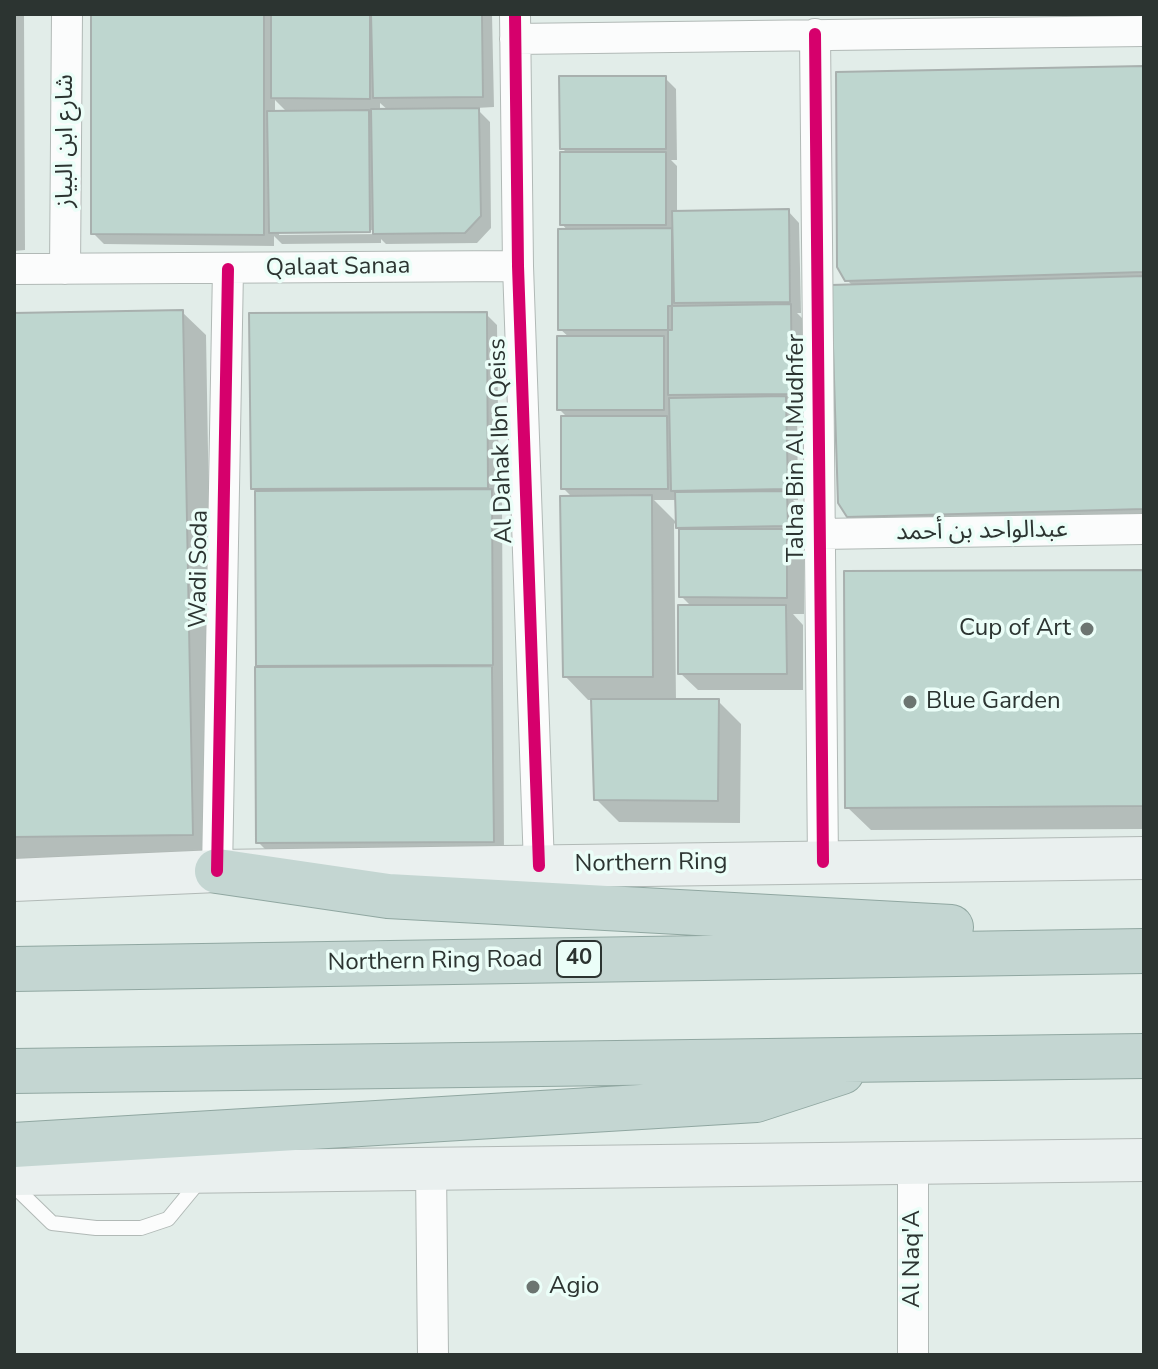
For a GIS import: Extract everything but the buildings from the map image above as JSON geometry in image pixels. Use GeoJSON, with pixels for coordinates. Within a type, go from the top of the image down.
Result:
{"type":"FeatureCollection","features":[{"type":"Feature","properties":{"kind":"highway"},"geometry":{"type":"LineString","coordinates":[[217,871],[388,896],[778,915],[971,928],[1020,952]]}},
{"type":"Feature","properties":{"kind":"highway","name":"Northern Ring Road"},"geometry":{"type":"LineString","coordinates":[[14,969],[1144,951]]}},
{"type":"Feature","properties":{"kind":"highway"},"geometry":{"type":"LineString","coordinates":[[14,1071],[1144,1056]]}},
{"type":"Feature","properties":{"kind":"highway"},"geometry":{"type":"LineString","coordinates":[[14,1145],[756,1100],[881,1059]]}},
{"type":"Feature","properties":{"kind":"main road","name":"Northern Ring"},"geometry":{"type":"LineString","coordinates":[[14,880],[217,871],[1144,858]]}},
{"type":"Feature","properties":{"kind":"main road"},"geometry":{"type":"LineString","coordinates":[[14,1174],[1144,1160]]}},
{"type":"Feature","properties":{"kind":"street","name":"شارع ابن البياز"},"geometry":{"type":"LineString","coordinates":[[65,269],[67,14]]}},
{"type":"Feature","properties":{"kind":"street"},"geometry":{"type":"LineString","coordinates":[[515,26],[763,24],[815,34],[1094,23],[1144,31]]}},
{"type":"Feature","properties":{"kind":"street","name":"Al Dahak Ibn Qeiss"},"geometry":{"type":"LineString","coordinates":[[515,26],[518,266],[539,866]]}},
{"type":"Feature","properties":{"kind":"street","name":"Talha Bin Al Mudhfer"},"geometry":{"type":"LineString","coordinates":[[815,34],[823,862]]}},
{"type":"Feature","properties":{"kind":"street","name":"Qalaat Sanaa"},"geometry":{"type":"LineString","coordinates":[[14,269],[518,266]]}},
{"type":"Feature","properties":{"kind":"street","name":"Wadi Soda"},"geometry":{"type":"LineString","coordinates":[[217,871],[228,269]]}},
{"type":"Feature","properties":{"kind":"street","name":"عبدالواحد بن أحمد"},"geometry":{"type":"LineString","coordinates":[[819,534],[1144,529]]}},
{"type":"Feature","properties":{"kind":"street","name":"Al Naq'A"},"geometry":{"type":"LineString","coordinates":[[913,1163],[913,1355]]}},
{"type":"Feature","properties":{"kind":"street"},"geometry":{"type":"LineString","coordinates":[[431,1169],[433,1355]]}},
{"type":"Feature","properties":{"kind":"lane"},"geometry":{"type":"LineString","coordinates":[[14,1186],[52,1223],[96,1228],[141,1228],[168,1219],[206,1172]]}},
{"type":"Feature","properties":{"kind":"cycle path"},"geometry":{"type":"LineString","coordinates":[[515,14],[518,266],[539,866]]}},
{"type":"Feature","properties":{"kind":"cycle path"},"geometry":{"type":"LineString","coordinates":[[815,34],[823,862]]}},
{"type":"Feature","properties":{"kind":"cycle path"},"geometry":{"type":"LineString","coordinates":[[217,871],[228,269]]}},
{"type":"Feature","properties":{"kind":"place","name":"Cup of Art"},"geometry":{"type":"Point","coordinates":[1087,629]}},
{"type":"Feature","properties":{"kind":"place","name":"Blue Garden"},"geometry":{"type":"Point","coordinates":[910,702]}},
{"type":"Feature","properties":{"kind":"place","name":"Agio"},"geometry":{"type":"Point","coordinates":[533,1287]}}]}
